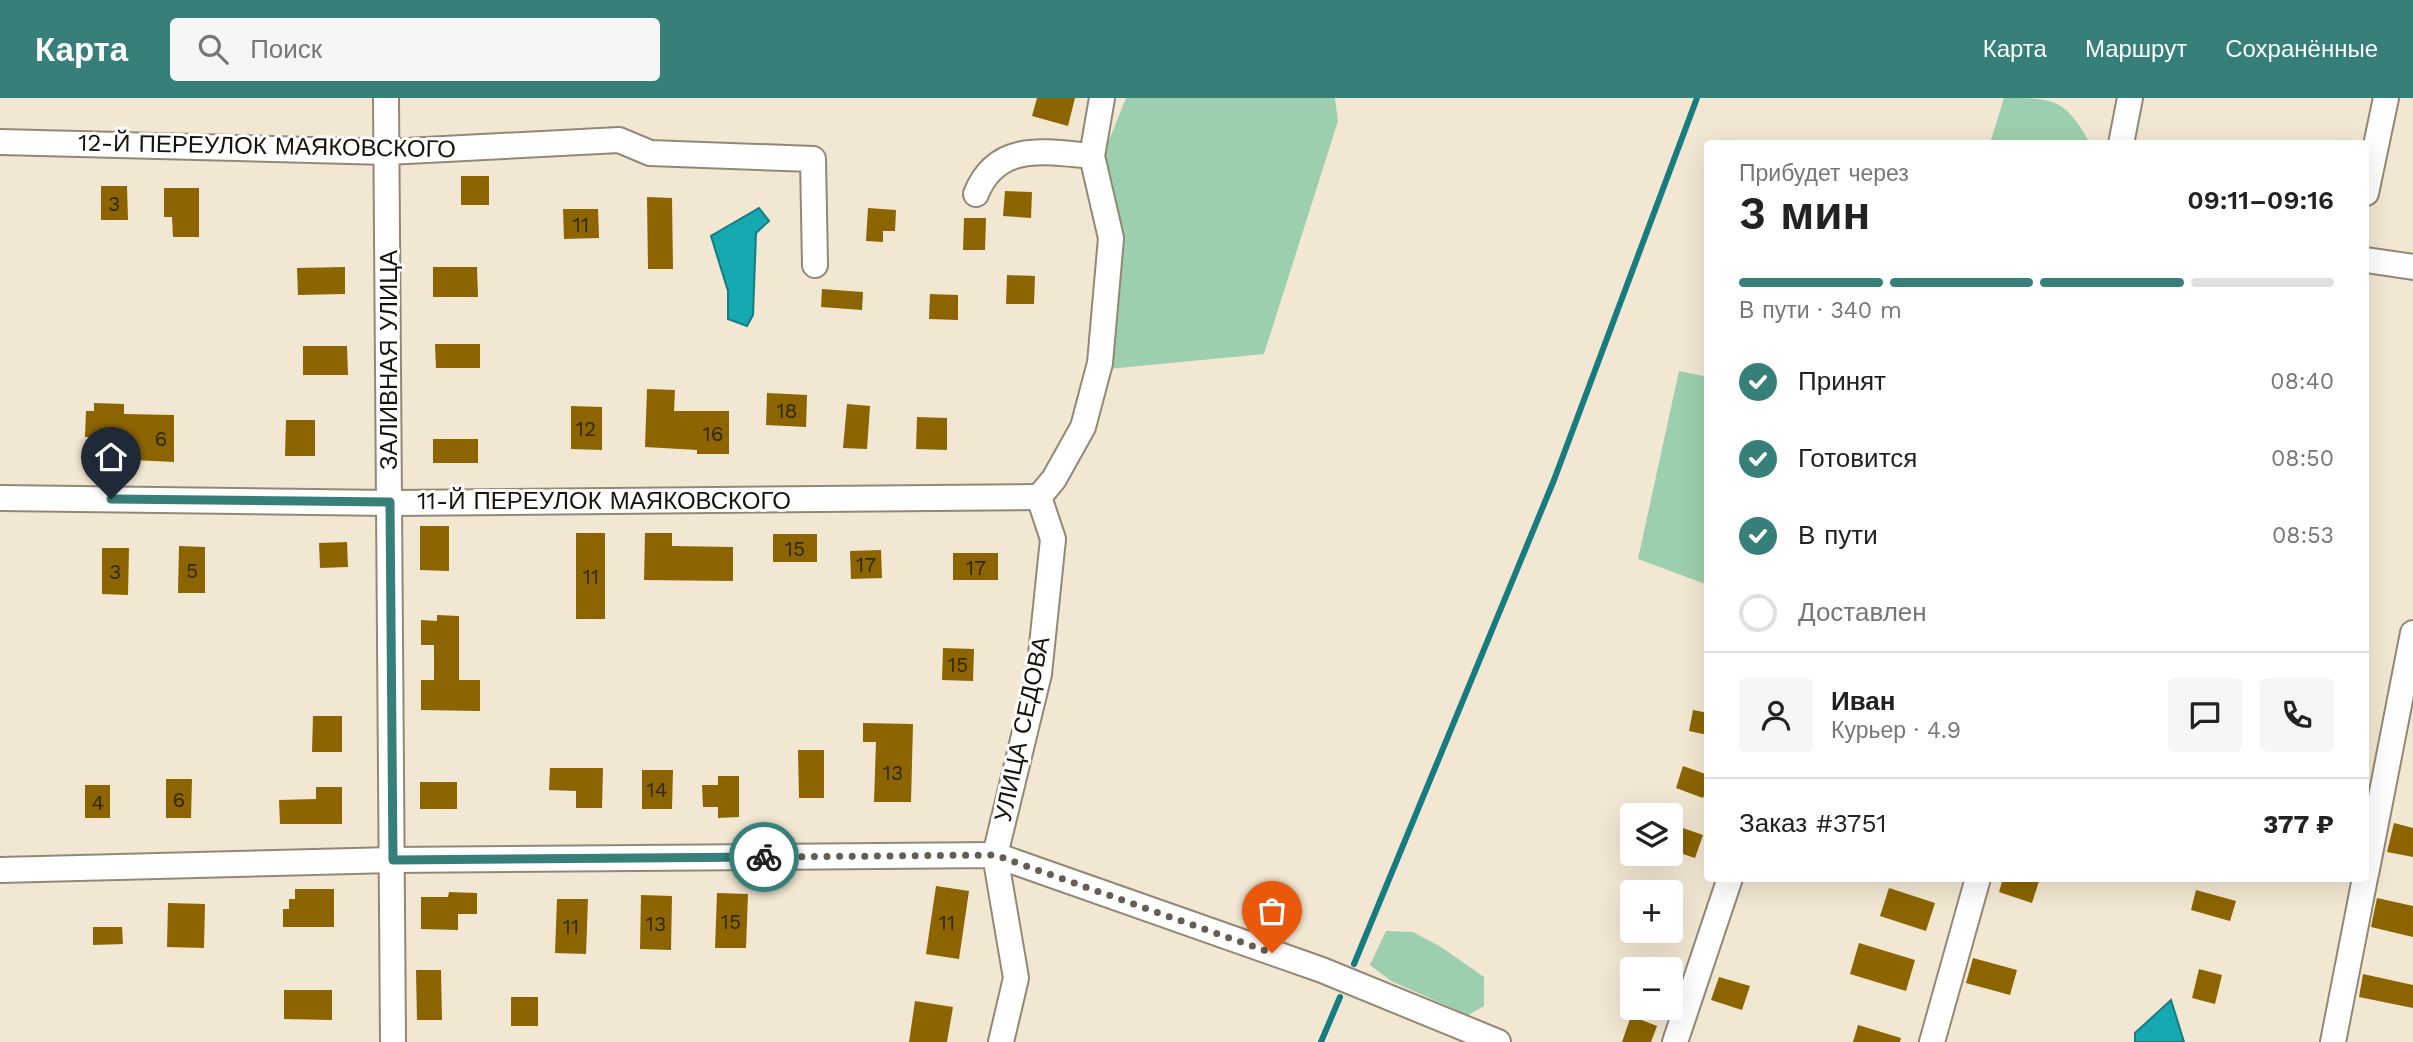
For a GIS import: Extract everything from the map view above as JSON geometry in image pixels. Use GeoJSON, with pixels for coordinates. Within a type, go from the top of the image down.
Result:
{"type":"FeatureCollection","features":[{"type":"Feature","properties":{"kind":"street","name":"ЗАЛИВНАЯ УЛИЦА"},"geometry":{"type":"LineString","coordinates":[[386,98],[393,1042]]}},
{"type":"Feature","properties":{"kind":"street"},"geometry":{"type":"LineString","coordinates":[[1039,496],[1054,479],[1083,427],[1100,363],[1111,238],[1092,156],[1102,98]]}},
{"type":"Feature","properties":{"kind":"street"},"geometry":{"type":"LineString","coordinates":[[2122,140],[2130,98]]}},
{"type":"Feature","properties":{"kind":"street"},"geometry":{"type":"LineString","coordinates":[[2369,179],[2386,98]]}},
{"type":"Feature","properties":{"kind":"street","name":"12-Й ПЕРЕУЛОК МАЯКОВСКОГО"},"geometry":{"type":"LineString","coordinates":[[0,142],[387,152],[619,140],[650,153],[813,159],[816,265]]}},
{"type":"Feature","properties":{"kind":"street"},"geometry":{"type":"LineString","coordinates":[[976,194],[982,177],[1002,160],[1032,151],[1092,156]]}},
{"type":"Feature","properties":{"kind":"street"},"geometry":{"type":"LineString","coordinates":[[2369,260],[2413,267]]}},
{"type":"Feature","properties":{"kind":"street","name":"11-Й ПЕРЕУЛОК МАЯКОВСКОГО"},"geometry":{"type":"LineString","coordinates":[[0,498],[390,502],[1039,496]]}},
{"type":"Feature","properties":{"kind":"street","name":"УЛИЦА СЕДОВА"},"geometry":{"type":"LineString","coordinates":[[1001,1042],[1016,978],[995,855],[1039,674],[1053,539],[1039,496]]}},
{"type":"Feature","properties":{"kind":"street"},"geometry":{"type":"LineString","coordinates":[[2369,860],[2413,633]]}},
{"type":"Feature","properties":{"kind":"street"},"geometry":{"type":"LineString","coordinates":[[0,870],[393,860],[995,855],[1322,970],[1498,1042]]}},
{"type":"Feature","properties":{"kind":"street"},"geometry":{"type":"LineString","coordinates":[[1675,1042],[1729,882]]}},
{"type":"Feature","properties":{"kind":"street"},"geometry":{"type":"LineString","coordinates":[[1932,1042],[1977,882]]}},
{"type":"Feature","properties":{"kind":"street"},"geometry":{"type":"LineString","coordinates":[[2333,1042],[2365,882]]}},
{"type":"Feature","properties":{"kind":"green space"},"geometry":{"type":"Polygon","coordinates":[[[1126,98],[1335,98],[1338,121],[1264,354],[1108,369],[1124,243],[1102,158],[1126,98]]]}},
{"type":"Feature","properties":{"kind":"green space"},"geometry":{"type":"Polygon","coordinates":[[[2004,98],[2047,100],[2056,104],[2073,117],[2088,140],[1991,140],[2004,98]]]}},
{"type":"Feature","properties":{"kind":"green space"},"geometry":{"type":"Polygon","coordinates":[[[1679,371],[1704,376],[1704,584],[1638,559],[1679,371]]]}},
{"type":"Feature","properties":{"kind":"green space"},"geometry":{"type":"Polygon","coordinates":[[[1386,931],[1413,932],[1441,947],[1484,977],[1484,1006],[1468,1015],[1391,981],[1370,965],[1386,931]]]}},
{"type":"Feature","properties":{"kind":"water"},"geometry":{"type":"Polygon","coordinates":[[[759,208],[769,221],[756,233],[753,315],[747,326],[728,319],[728,291],[711,236],[759,208]]]}},
{"type":"Feature","properties":{"kind":"water"},"geometry":{"type":"Polygon","coordinates":[[[2171,1000],[2184,1042],[2135,1042],[2135,1033],[2171,1000]]]}},
{"type":"Feature","properties":{"kind":"building"},"geometry":{"type":"Polygon","coordinates":[[[1037,98],[1075,98],[1068,126],[1032,116],[1037,98]]]}},
{"type":"Feature","properties":{"kind":"building"},"geometry":{"type":"Polygon","coordinates":[[[461,176],[489,176],[489,205],[461,205],[461,176]]]}},
{"type":"Feature","properties":{"kind":"building"},"geometry":{"type":"Polygon","coordinates":[[[101,186],[127,186],[128,220],[101,220],[101,186]]]}},
{"type":"Feature","properties":{"kind":"building"},"geometry":{"type":"Polygon","coordinates":[[[164,188],[199,188],[199,237],[173,237],[172,217],[164,217],[164,188]]]}},
{"type":"Feature","properties":{"kind":"building"},"geometry":{"type":"Polygon","coordinates":[[[1005,191],[1032,192],[1031,218],[1003,216],[1005,191]]]}},
{"type":"Feature","properties":{"kind":"building"},"geometry":{"type":"Polygon","coordinates":[[[647,197],[672,198],[673,269],[648,269],[647,197]]]}},
{"type":"Feature","properties":{"kind":"building"},"geometry":{"type":"Polygon","coordinates":[[[868,208],[896,210],[895,231],[883,231],[883,242],[866,241],[868,208]]]}},
{"type":"Feature","properties":{"kind":"building"},"geometry":{"type":"Polygon","coordinates":[[[563,209],[598,209],[599,238],[564,239],[563,209]]]}},
{"type":"Feature","properties":{"kind":"building"},"geometry":{"type":"Polygon","coordinates":[[[964,218],[986,218],[985,250],[963,250],[964,218]]]}},
{"type":"Feature","properties":{"kind":"building"},"geometry":{"type":"Polygon","coordinates":[[[345,267],[345,294],[298,295],[297,268],[345,267]]]}},
{"type":"Feature","properties":{"kind":"building"},"geometry":{"type":"Polygon","coordinates":[[[433,267],[477,267],[478,297],[433,297],[433,267]]]}},
{"type":"Feature","properties":{"kind":"building"},"geometry":{"type":"Polygon","coordinates":[[[1007,275],[1035,276],[1034,304],[1006,304],[1007,275]]]}},
{"type":"Feature","properties":{"kind":"building"},"geometry":{"type":"Polygon","coordinates":[[[822,289],[863,292],[862,310],[821,307],[822,289]]]}},
{"type":"Feature","properties":{"kind":"building"},"geometry":{"type":"Polygon","coordinates":[[[930,294],[958,295],[958,320],[929,319],[930,294]]]}},
{"type":"Feature","properties":{"kind":"building"},"geometry":{"type":"Polygon","coordinates":[[[435,344],[480,344],[480,368],[436,368],[435,344]]]}},
{"type":"Feature","properties":{"kind":"building"},"geometry":{"type":"Polygon","coordinates":[[[303,346],[347,346],[348,375],[303,375],[303,346]]]}},
{"type":"Feature","properties":{"kind":"building"},"geometry":{"type":"Polygon","coordinates":[[[647,389],[675,390],[674,411],[729,411],[729,454],[697,454],[697,450],[645,447],[647,389]]]}},
{"type":"Feature","properties":{"kind":"building"},"geometry":{"type":"Polygon","coordinates":[[[767,393],[807,395],[806,427],[766,425],[767,393]]]}},
{"type":"Feature","properties":{"kind":"building"},"geometry":{"type":"Polygon","coordinates":[[[94,403],[124,404],[124,414],[174,415],[174,462],[93,458],[93,437],[85,437],[86,411],[94,411],[94,403]]]}},
{"type":"Feature","properties":{"kind":"building"},"geometry":{"type":"Polygon","coordinates":[[[847,404],[870,406],[867,449],[843,448],[847,404]]]}},
{"type":"Feature","properties":{"kind":"building"},"geometry":{"type":"Polygon","coordinates":[[[571,406],[602,407],[602,450],[571,449],[571,406]]]}},
{"type":"Feature","properties":{"kind":"building"},"geometry":{"type":"Polygon","coordinates":[[[917,417],[947,418],[947,450],[916,449],[917,417]]]}},
{"type":"Feature","properties":{"kind":"building"},"geometry":{"type":"Polygon","coordinates":[[[286,420],[315,420],[315,456],[285,456],[286,420]]]}},
{"type":"Feature","properties":{"kind":"building"},"geometry":{"type":"Polygon","coordinates":[[[433,439],[478,439],[478,463],[433,463],[433,439]]]}},
{"type":"Feature","properties":{"kind":"building"},"geometry":{"type":"Polygon","coordinates":[[[420,526],[449,526],[449,571],[420,570],[420,526]]]}},
{"type":"Feature","properties":{"kind":"building"},"geometry":{"type":"Polygon","coordinates":[[[576,533],[605,533],[605,619],[576,619],[576,533]]]}},
{"type":"Feature","properties":{"kind":"building"},"geometry":{"type":"Polygon","coordinates":[[[645,533],[672,533],[672,546],[733,547],[733,581],[644,580],[645,533]]]}},
{"type":"Feature","properties":{"kind":"building"},"geometry":{"type":"Polygon","coordinates":[[[773,534],[817,534],[817,562],[773,562],[773,534]]]}},
{"type":"Feature","properties":{"kind":"building"},"geometry":{"type":"Polygon","coordinates":[[[347,542],[348,567],[320,568],[319,543],[347,542]]]}},
{"type":"Feature","properties":{"kind":"building"},"geometry":{"type":"Polygon","coordinates":[[[179,546],[205,547],[205,593],[178,593],[179,546]]]}},
{"type":"Feature","properties":{"kind":"building"},"geometry":{"type":"Polygon","coordinates":[[[102,548],[129,548],[128,595],[102,594],[102,548]]]}},
{"type":"Feature","properties":{"kind":"building"},"geometry":{"type":"Polygon","coordinates":[[[881,550],[882,578],[851,579],[850,551],[881,550]]]}},
{"type":"Feature","properties":{"kind":"building"},"geometry":{"type":"Polygon","coordinates":[[[953,553],[998,553],[998,580],[953,580],[953,553]]]}},
{"type":"Feature","properties":{"kind":"building"},"geometry":{"type":"Polygon","coordinates":[[[437,615],[459,616],[459,680],[480,680],[480,711],[421,710],[421,680],[434,680],[434,645],[421,645],[421,620],[437,621],[437,615]]]}},
{"type":"Feature","properties":{"kind":"building"},"geometry":{"type":"Polygon","coordinates":[[[943,648],[974,649],[973,681],[942,680],[943,648]]]}},
{"type":"Feature","properties":{"kind":"building"},"geometry":{"type":"Polygon","coordinates":[[[1693,710],[1704,712],[1704,734],[1689,731],[1693,710]]]}},
{"type":"Feature","properties":{"kind":"building"},"geometry":{"type":"Polygon","coordinates":[[[313,716],[342,716],[342,752],[312,752],[313,716]]]}},
{"type":"Feature","properties":{"kind":"building"},"geometry":{"type":"Polygon","coordinates":[[[863,723],[913,724],[911,802],[874,802],[876,742],[863,742],[863,723]]]}},
{"type":"Feature","properties":{"kind":"building"},"geometry":{"type":"Polygon","coordinates":[[[798,750],[824,750],[824,798],[799,798],[798,750]]]}},
{"type":"Feature","properties":{"kind":"building"},"geometry":{"type":"Polygon","coordinates":[[[1683,766],[1704,774],[1703,798],[1676,788],[1683,766]]]}},
{"type":"Feature","properties":{"kind":"building"},"geometry":{"type":"Polygon","coordinates":[[[550,768],[603,768],[602,808],[576,808],[576,791],[549,790],[550,768]]]}},
{"type":"Feature","properties":{"kind":"building"},"geometry":{"type":"Polygon","coordinates":[[[642,770],[673,770],[672,809],[642,809],[642,770]]]}},
{"type":"Feature","properties":{"kind":"building"},"geometry":{"type":"Polygon","coordinates":[[[718,776],[739,776],[739,817],[718,818],[718,807],[703,807],[702,785],[718,785],[718,776]]]}},
{"type":"Feature","properties":{"kind":"building"},"geometry":{"type":"Polygon","coordinates":[[[166,779],[192,779],[191,818],[166,818],[166,779]]]}},
{"type":"Feature","properties":{"kind":"building"},"geometry":{"type":"Polygon","coordinates":[[[420,782],[457,782],[457,809],[420,809],[420,782]]]}},
{"type":"Feature","properties":{"kind":"building"},"geometry":{"type":"Polygon","coordinates":[[[85,785],[110,785],[110,818],[85,818],[85,785]]]}},
{"type":"Feature","properties":{"kind":"building"},"geometry":{"type":"Polygon","coordinates":[[[316,787],[342,787],[342,824],[280,824],[279,800],[316,799],[316,787]]]}},
{"type":"Feature","properties":{"kind":"building"},"geometry":{"type":"Polygon","coordinates":[[[2394,823],[2413,828],[2413,857],[2387,852],[2394,823]]]}},
{"type":"Feature","properties":{"kind":"building"},"geometry":{"type":"Polygon","coordinates":[[[1683,828],[1703,835],[1695,858],[1683,854],[1683,828]]]}},
{"type":"Feature","properties":{"kind":"building"},"geometry":{"type":"Polygon","coordinates":[[[2002,882],[2039,882],[2032,903],[1999,892],[2002,882]]]}},
{"type":"Feature","properties":{"kind":"building"},"geometry":{"type":"Polygon","coordinates":[[[936,886],[969,891],[959,959],[926,954],[936,886]]]}},
{"type":"Feature","properties":{"kind":"building"},"geometry":{"type":"Polygon","coordinates":[[[1889,888],[1935,903],[1926,931],[1880,916],[1889,888]]]}},
{"type":"Feature","properties":{"kind":"building"},"geometry":{"type":"Polygon","coordinates":[[[295,889],[334,889],[334,927],[283,927],[283,909],[289,909],[289,899],[295,899],[295,889]]]}},
{"type":"Feature","properties":{"kind":"building"},"geometry":{"type":"Polygon","coordinates":[[[2196,890],[2236,901],[2230,921],[2191,910],[2196,890]]]}},
{"type":"Feature","properties":{"kind":"building"},"geometry":{"type":"Polygon","coordinates":[[[449,892],[477,893],[477,914],[458,914],[458,930],[421,929],[421,897],[448,897],[449,892]]]}},
{"type":"Feature","properties":{"kind":"building"},"geometry":{"type":"Polygon","coordinates":[[[717,893],[748,894],[746,948],[715,948],[717,893]]]}},
{"type":"Feature","properties":{"kind":"building"},"geometry":{"type":"Polygon","coordinates":[[[641,895],[672,896],[671,950],[640,949],[641,895]]]}},
{"type":"Feature","properties":{"kind":"building"},"geometry":{"type":"Polygon","coordinates":[[[2377,898],[2413,906],[2413,937],[2371,927],[2377,898]]]}},
{"type":"Feature","properties":{"kind":"building"},"geometry":{"type":"Polygon","coordinates":[[[557,899],[588,899],[586,954],[555,953],[557,899]]]}},
{"type":"Feature","properties":{"kind":"building"},"geometry":{"type":"Polygon","coordinates":[[[168,903],[205,904],[204,948],[167,947],[168,903]]]}},
{"type":"Feature","properties":{"kind":"building"},"geometry":{"type":"Polygon","coordinates":[[[93,927],[122,927],[123,944],[93,945],[93,927]]]}},
{"type":"Feature","properties":{"kind":"building"},"geometry":{"type":"Polygon","coordinates":[[[1859,943],[1915,960],[1906,991],[1850,974],[1859,943]]]}},
{"type":"Feature","properties":{"kind":"building"},"geometry":{"type":"Polygon","coordinates":[[[1973,958],[2017,970],[2010,995],[1966,983],[1973,958]]]}},
{"type":"Feature","properties":{"kind":"building"},"geometry":{"type":"Polygon","coordinates":[[[2199,969],[2222,975],[2215,1004],[2192,998],[2199,969]]]}},
{"type":"Feature","properties":{"kind":"building"},"geometry":{"type":"Polygon","coordinates":[[[416,970],[441,970],[442,1020],[417,1020],[416,970]]]}},
{"type":"Feature","properties":{"kind":"building"},"geometry":{"type":"Polygon","coordinates":[[[2363,974],[2413,985],[2413,1008],[2359,997],[2363,974]]]}},
{"type":"Feature","properties":{"kind":"building"},"geometry":{"type":"Polygon","coordinates":[[[1719,977],[1750,986],[1742,1010],[1711,1000],[1719,977]]]}},
{"type":"Feature","properties":{"kind":"building"},"geometry":{"type":"Polygon","coordinates":[[[284,990],[332,990],[332,1020],[284,1019],[284,990]]]}},
{"type":"Feature","properties":{"kind":"building"},"geometry":{"type":"Polygon","coordinates":[[[511,997],[538,997],[538,1026],[511,1026],[511,997]]]}},
{"type":"Feature","properties":{"kind":"building"},"geometry":{"type":"Polygon","coordinates":[[[915,1001],[953,1007],[947,1042],[909,1042],[915,1001]]]}},
{"type":"Feature","properties":{"kind":"building"},"geometry":{"type":"Polygon","coordinates":[[[1630,1020],[1641,1020],[1657,1026],[1651,1042],[1622,1042],[1630,1020]]]}},
{"type":"Feature","properties":{"kind":"building"},"geometry":{"type":"Polygon","coordinates":[[[1858,1025],[1901,1038],[1900,1042],[1853,1042],[1858,1025]]]}},
{"type":"Feature","properties":{"kind":"waterway"},"geometry":{"type":"LineString","coordinates":[[1354,964],[1554,480],[1697,98]]}},
{"type":"Feature","properties":{"kind":"waterway"},"geometry":{"type":"LineString","coordinates":[[1321,1042],[1340,997]]}},
{"type":"Feature","properties":{"kind":"way so far"},"geometry":{"type":"LineString","coordinates":[[764,857],[995,855],[1272,953]]}},
{"type":"Feature","properties":{"kind":"route"},"geometry":{"type":"LineString","coordinates":[[111,499],[390,502],[393,860],[764,857]]}}]}
